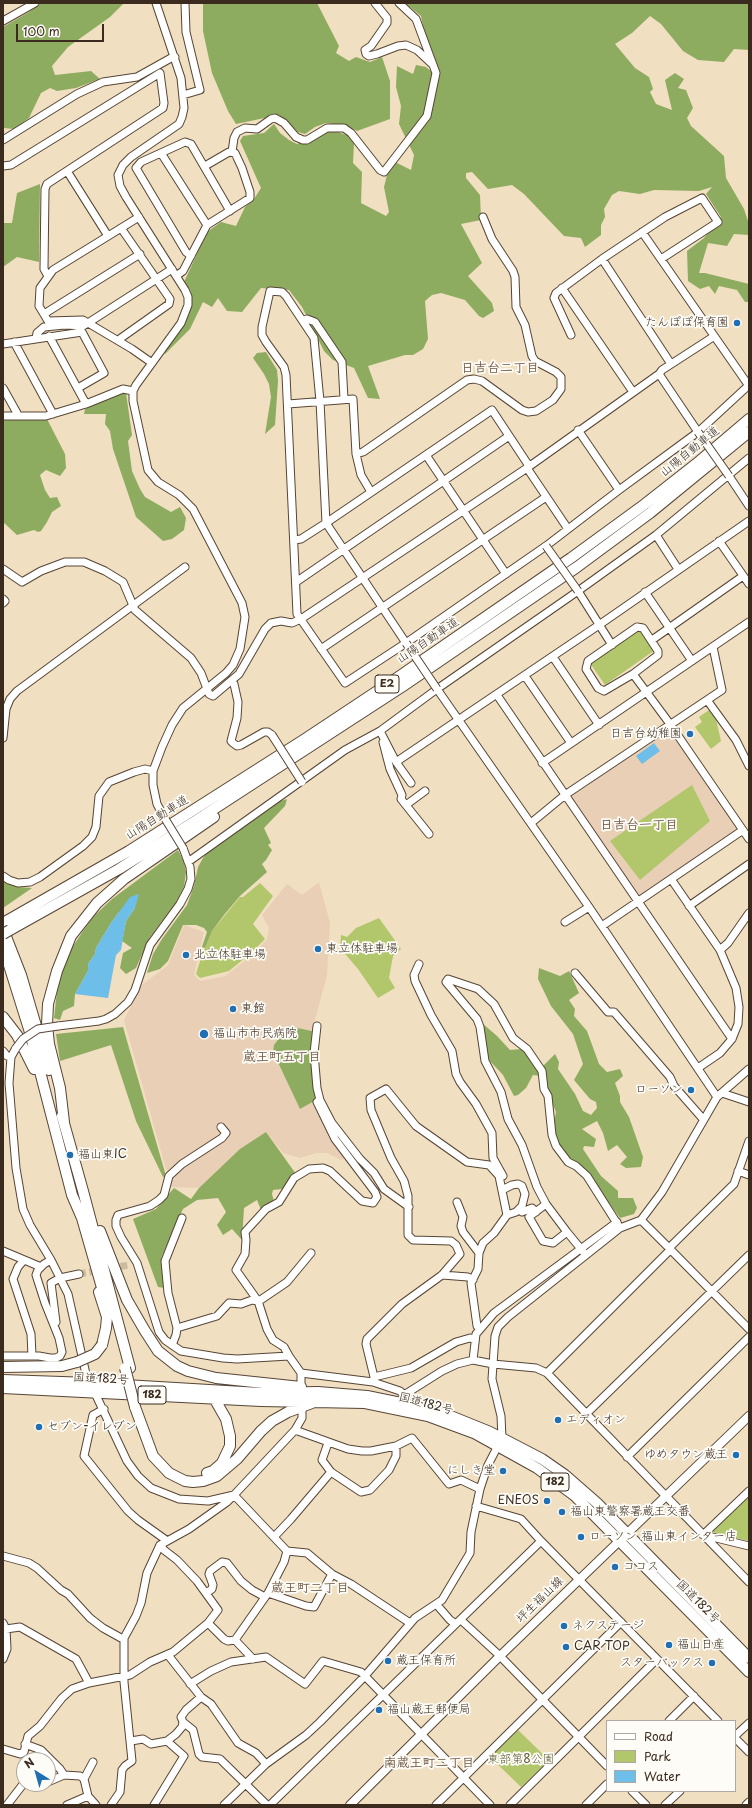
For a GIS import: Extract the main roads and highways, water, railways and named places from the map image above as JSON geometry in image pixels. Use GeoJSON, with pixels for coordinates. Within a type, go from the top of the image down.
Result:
{"type":"FeatureCollection","features":[{"type":"Feature","properties":{"kind":"highway","name":"山陽自動車道"},"geometry":{"type":"LineString","coordinates":[[5,924],[129,851],[236,783],[486,617],[645,504],[696,464],[749,419]]}},
{"type":"Feature","properties":{"kind":"highway","name":"山陽自動車道"},"geometry":{"type":"LineString","coordinates":[[5,924],[119,868],[311,747],[404,686],[577,567],[668,499],[749,432]]}},
{"type":"Feature","properties":{"kind":"highway"},"geometry":{"type":"LineString","coordinates":[[59,1124],[60,1088],[49,1044],[47,1025],[48,1004],[57,971],[71,936],[97,903],[124,879],[265,783],[311,747]]}},
{"type":"Feature","properties":{"kind":"highway"},"geometry":{"type":"LineString","coordinates":[[3,1367],[62,1366],[77,1362],[95,1354],[102,1345],[107,1317],[72,1195],[59,1124],[21,975],[5,924]]}},
{"type":"Feature","properties":{"kind":"highway"},"geometry":{"type":"LineString","coordinates":[[3,946],[59,1124]]}},
{"type":"Feature","properties":{"kind":"highway"},"geometry":{"type":"LineString","coordinates":[[3,1017],[17,1035],[27,1052],[59,1124],[127,1300],[145,1332],[158,1351],[177,1366],[188,1371],[301,1397],[317,1397]]}},
{"type":"Feature","properties":{"kind":"highway"},"geometry":{"type":"LineString","coordinates":[[84,1190],[145,1436],[153,1456],[168,1473],[185,1481],[193,1482],[203,1481],[217,1476],[237,1459],[261,1431],[272,1421],[288,1412],[301,1397]]}},
{"type":"Feature","properties":{"kind":"highway"},"geometry":{"type":"LineString","coordinates":[[72,1195],[82,1218],[128,1368]]}},
{"type":"Feature","properties":{"kind":"highway","name":"国道182号"},"geometry":{"type":"LineString","coordinates":[[3,1380],[214,1398],[367,1396],[403,1399],[448,1415],[500,1442],[575,1496],[749,1672]]}},
{"type":"Feature","properties":{"kind":"highway","name":"国道182号"},"geometry":{"type":"LineString","coordinates":[[3,1388],[93,1387],[260,1393],[301,1397]]}},
{"type":"Feature","properties":{"kind":"highway","name":"国道182号"},"geometry":{"type":"LineString","coordinates":[[317,1397],[365,1403],[428,1416],[542,1459],[565,1475],[597,1503],[749,1658]]}},
{"type":"Feature","properties":{"kind":"highway"},"geometry":{"type":"LineString","coordinates":[[138,1407],[158,1453],[172,1469],[179,1473],[194,1476],[213,1471],[222,1463],[230,1446],[230,1436],[226,1419],[214,1398]]}},
{"type":"Feature","properties":{"kind":"main road","name":"坪生福山線"},"geometry":{"type":"LineString","coordinates":[[350,1805],[500,1656],[749,1416]]}},
{"type":"Feature","properties":{"kind":"water"},"geometry":{"type":"Polygon","coordinates":[[[654,743],[660,751],[642,764],[636,756],[654,743]]]}},
{"type":"Feature","properties":{"kind":"water"},"geometry":{"type":"Polygon","coordinates":[[[139,894],[135,908],[126,921],[121,950],[116,955],[108,998],[75,994],[88,971],[88,964],[95,954],[96,948],[111,923],[130,897],[139,894]]]}},
{"type":"Feature","properties":{"kind":"tunnel"},"geometry":{"type":"LineString","coordinates":[[110,1268],[130,1265]]}},
{"type":"Feature","properties":{"kind":"tunnel"},"geometry":{"type":"LineString","coordinates":[[79,1274],[100,1270]]}},
{"type":"Feature","properties":{"kind":"place","name":"たんぽぽ保育園"},"geometry":{"type":"Point","coordinates":[737,323]}},
{"type":"Feature","properties":{"kind":"place","name":"日吉台幼稚園"},"geometry":{"type":"Point","coordinates":[690,734]}},
{"type":"Feature","properties":{"kind":"place","name":"東立体駐車場"},"geometry":{"type":"Point","coordinates":[318,949]}},
{"type":"Feature","properties":{"kind":"place","name":"北立体駐車場"},"geometry":{"type":"Point","coordinates":[186,955]}},
{"type":"Feature","properties":{"kind":"place","name":"東館"},"geometry":{"type":"Point","coordinates":[233,1009]}},
{"type":"Feature","properties":{"kind":"place","name":"福山市市民病院"},"geometry":{"type":"Point","coordinates":[204,1034]}},
{"type":"Feature","properties":{"kind":"place","name":"ローソン"},"geometry":{"type":"Point","coordinates":[691,1090]}},
{"type":"Feature","properties":{"kind":"place","name":"福山東IC"},"geometry":{"type":"Point","coordinates":[70,1155]}},
{"type":"Feature","properties":{"kind":"place","name":"エディオン"},"geometry":{"type":"Point","coordinates":[558,1420]}},
{"type":"Feature","properties":{"kind":"place","name":"セブン-イレブン"},"geometry":{"type":"Point","coordinates":[39,1427]}},
{"type":"Feature","properties":{"kind":"place","name":"ゆめタウン蔵王"},"geometry":{"type":"Point","coordinates":[736,1455]}},
{"type":"Feature","properties":{"kind":"place","name":"にしき堂"},"geometry":{"type":"Point","coordinates":[503,1471]}},
{"type":"Feature","properties":{"kind":"place","name":"ENEOS"},"geometry":{"type":"Point","coordinates":[547,1501]}},
{"type":"Feature","properties":{"kind":"place","name":"福山東警察署蔵王交番"},"geometry":{"type":"Point","coordinates":[562,1512]}},
{"type":"Feature","properties":{"kind":"place","name":"ローソン 福山東インター店"},"geometry":{"type":"Point","coordinates":[581,1537]}},
{"type":"Feature","properties":{"kind":"place","name":"ココス"},"geometry":{"type":"Point","coordinates":[615,1567]}},
{"type":"Feature","properties":{"kind":"place","name":"ネクステージ"},"geometry":{"type":"Point","coordinates":[564,1626]}},
{"type":"Feature","properties":{"kind":"place","name":"福山日産"},"geometry":{"type":"Point","coordinates":[669,1645]}},
{"type":"Feature","properties":{"kind":"place","name":"CAR TOP"},"geometry":{"type":"Point","coordinates":[566,1647]}},
{"type":"Feature","properties":{"kind":"place","name":"蔵王保育所"},"geometry":{"type":"Point","coordinates":[388,1661]}},
{"type":"Feature","properties":{"kind":"place","name":"スターバックス"},"geometry":{"type":"Point","coordinates":[712,1663]}},
{"type":"Feature","properties":{"kind":"place","name":"福山蔵王郵便局"},"geometry":{"type":"Point","coordinates":[379,1710]}},
{"type":"Feature","properties":{"kind":"district","name":"日吉台二丁目"},"geometry":{"type":"Point","coordinates":[500,368]}},
{"type":"Feature","properties":{"kind":"district","name":"日吉台一丁目"},"geometry":{"type":"Point","coordinates":[639,825]}},
{"type":"Feature","properties":{"kind":"district","name":"蔵王町五丁目"},"geometry":{"type":"Point","coordinates":[282,1057]}},
{"type":"Feature","properties":{"kind":"district","name":"蔵王町二丁目"},"geometry":{"type":"Point","coordinates":[310,1588]}},
{"type":"Feature","properties":{"kind":"district","name":"南蔵王町二丁目"},"geometry":{"type":"Point","coordinates":[429,1763]}},
{"type":"Feature","properties":{"kind":"park label","name":"東部第8公園"},"geometry":{"type":"Point","coordinates":[521,1760]}}]}
